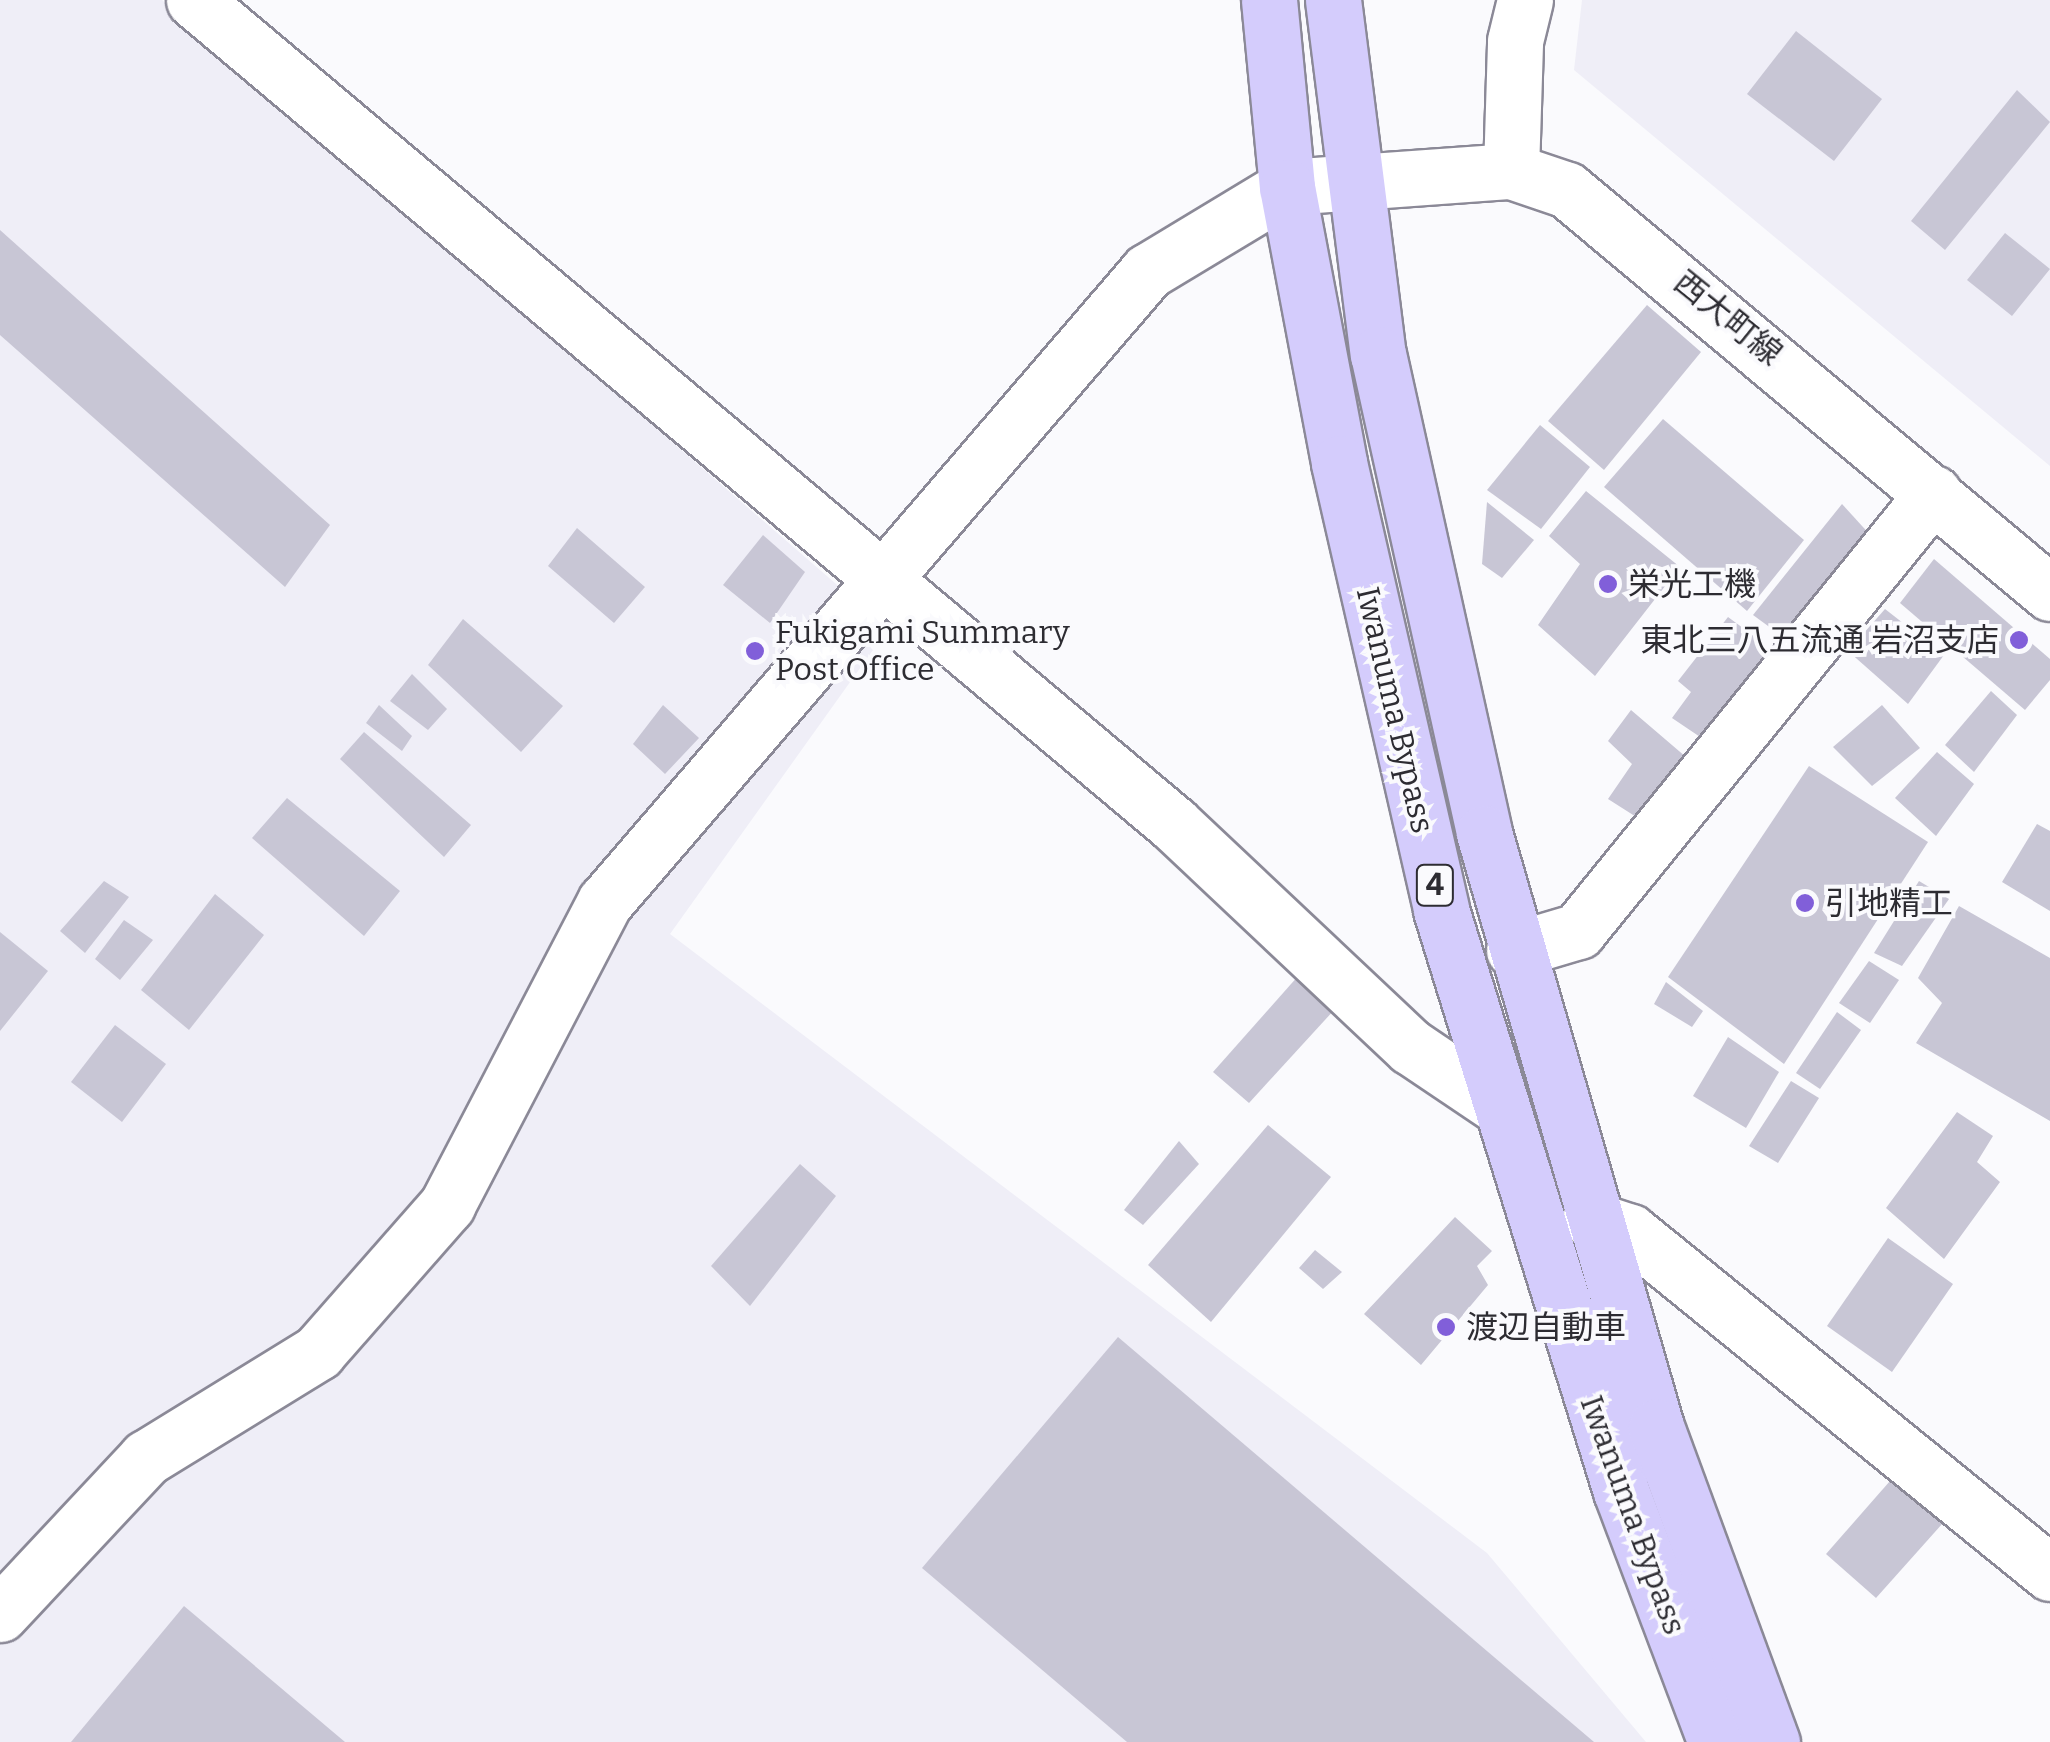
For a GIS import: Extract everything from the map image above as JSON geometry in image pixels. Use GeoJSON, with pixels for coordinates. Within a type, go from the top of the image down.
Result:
{"type":"FeatureCollection","features":[{"type":"Feature","properties":{"kind":"highway","name":"Iwanuma Bypass"},"geometry":{"type":"LineString","coordinates":[[1269,0],[1287,187],[1348,502],[1441,910],[1496,1104],[1621,1491],[1716,1742]]}},
{"type":"Feature","properties":{"kind":"highway","name":"Iwanuma Bypass"},"geometry":{"type":"LineString","coordinates":[[1333,0],[1352,180],[1406,497],[1514,950],[1590,1219],[1772,1742]]}},
{"type":"Feature","properties":{"kind":"street"},"geometry":{"type":"LineString","coordinates":[[194,0],[1174,824],[1411,1047],[1496,1104]]}},
{"type":"Feature","properties":{"kind":"street"},"geometry":{"type":"LineString","coordinates":[[1511,171],[1525,0]]}},
{"type":"Feature","properties":{"kind":"street","name":"西大町線"},"geometry":{"type":"LineString","coordinates":[[1287,187],[1511,171],[1567,190],[1625,234],[2050,593]]}},
{"type":"Feature","properties":{"kind":"street"},"geometry":{"type":"LineString","coordinates":[[0,1614],[21,1573],[146,1458],[318,1352],[447,1205],[605,902],[880,573],[1148,270],[1287,187]]}},
{"type":"Feature","properties":{"kind":"street"},"geometry":{"type":"LineString","coordinates":[[1514,950],[1578,931],[1934,493]]}},
{"type":"Feature","properties":{"kind":"street"},"geometry":{"type":"LineString","coordinates":[[1590,1219],[1630,1232],[2050,1573]]}},
{"type":"Feature","properties":{"kind":"shaded area"},"geometry":{"type":"Polygon","coordinates":[[[0,0],[162,0],[888,629],[670,934],[1487,1553],[1646,1742],[0,1742],[0,0]]]}},
{"type":"Feature","properties":{"kind":"shaded area"},"geometry":{"type":"Polygon","coordinates":[[[1582,0],[2050,0],[2050,466],[1574,70],[1582,0]]]}},
{"type":"Feature","properties":{"kind":"building"},"geometry":{"type":"Polygon","coordinates":[[[1796,31],[1882,99],[1834,161],[1747,94],[1796,31]]]}},
{"type":"Feature","properties":{"kind":"building"},"geometry":{"type":"Polygon","coordinates":[[[2017,90],[2050,122],[1945,250],[1911,221],[2017,90]]]}},
{"type":"Feature","properties":{"kind":"building"},"geometry":{"type":"Polygon","coordinates":[[[0,230],[330,525],[285,587],[0,335],[0,230]]]}},
{"type":"Feature","properties":{"kind":"building"},"geometry":{"type":"Polygon","coordinates":[[[2005,233],[2050,269],[2012,316],[1967,280],[2005,233]]]}},
{"type":"Feature","properties":{"kind":"building"},"geometry":{"type":"Polygon","coordinates":[[[1647,305],[1701,352],[1604,470],[1548,421],[1647,305]]]}},
{"type":"Feature","properties":{"kind":"building"},"geometry":{"type":"Polygon","coordinates":[[[1663,419],[1804,540],[1747,611],[1604,487],[1663,419]]]}},
{"type":"Feature","properties":{"kind":"building"},"geometry":{"type":"Polygon","coordinates":[[[1540,425],[1590,467],[1541,529],[1487,490],[1540,425]]]}},
{"type":"Feature","properties":{"kind":"building"},"geometry":{"type":"Polygon","coordinates":[[[1586,491],[1680,567],[1595,676],[1538,625],[1580,564],[1549,536],[1586,491]]]}},
{"type":"Feature","properties":{"kind":"building"},"geometry":{"type":"Polygon","coordinates":[[[1487,502],[1534,540],[1502,578],[1482,564],[1487,502]]]}},
{"type":"Feature","properties":{"kind":"building"},"geometry":{"type":"Polygon","coordinates":[[[1842,504],[1873,538],[1786,639],[1753,615],[1842,504]]]}},
{"type":"Feature","properties":{"kind":"building"},"geometry":{"type":"Polygon","coordinates":[[[577,528],[645,587],[614,623],[548,566],[577,528]]]}},
{"type":"Feature","properties":{"kind":"building"},"geometry":{"type":"Polygon","coordinates":[[[763,535],[805,572],[770,623],[723,585],[763,535]]]}},
{"type":"Feature","properties":{"kind":"building"},"geometry":{"type":"Polygon","coordinates":[[[1934,559],[2050,659],[2050,680],[2025,710],[1900,603],[1934,559]]]}},
{"type":"Feature","properties":{"kind":"building"},"geometry":{"type":"Polygon","coordinates":[[[1885,609],[1944,655],[1908,704],[1848,651],[1885,609]]]}},
{"type":"Feature","properties":{"kind":"building"},"geometry":{"type":"Polygon","coordinates":[[[1728,617],[1781,656],[1712,745],[1672,718],[1691,692],[1678,681],[1728,617]]]}},
{"type":"Feature","properties":{"kind":"building"},"geometry":{"type":"Polygon","coordinates":[[[463,619],[563,706],[521,752],[428,665],[463,619]]]}},
{"type":"Feature","properties":{"kind":"building"},"geometry":{"type":"Polygon","coordinates":[[[412,674],[447,709],[428,730],[390,701],[412,674]]]}},
{"type":"Feature","properties":{"kind":"building"},"geometry":{"type":"Polygon","coordinates":[[[1991,691],[2017,715],[1974,772],[1945,745],[1991,691]]]}},
{"type":"Feature","properties":{"kind":"building"},"geometry":{"type":"Polygon","coordinates":[[[379,705],[412,736],[402,751],[366,723],[379,705]]]}},
{"type":"Feature","properties":{"kind":"building"},"geometry":{"type":"Polygon","coordinates":[[[663,705],[699,738],[665,774],[633,744],[663,705]]]}},
{"type":"Feature","properties":{"kind":"building"},"geometry":{"type":"Polygon","coordinates":[[[1882,705],[1920,748],[1872,786],[1833,747],[1882,705]]]}},
{"type":"Feature","properties":{"kind":"building"},"geometry":{"type":"Polygon","coordinates":[[[1631,710],[1693,763],[1641,820],[1608,799],[1632,764],[1608,741],[1631,710]]]}},
{"type":"Feature","properties":{"kind":"building"},"geometry":{"type":"Polygon","coordinates":[[[364,732],[471,825],[444,857],[340,759],[364,732]]]}},
{"type":"Feature","properties":{"kind":"building"},"geometry":{"type":"Polygon","coordinates":[[[1937,752],[1974,784],[1936,836],[1895,798],[1937,752]]]}},
{"type":"Feature","properties":{"kind":"building"},"geometry":{"type":"Polygon","coordinates":[[[1809,766],[1928,842],[1784,1064],[1668,977],[1809,766]]]}},
{"type":"Feature","properties":{"kind":"building"},"geometry":{"type":"Polygon","coordinates":[[[287,798],[400,891],[364,936],[252,838],[287,798]]]}},
{"type":"Feature","properties":{"kind":"building"},"geometry":{"type":"Polygon","coordinates":[[[2037,824],[2050,831],[2050,911],[2002,882],[2037,824]]]}},
{"type":"Feature","properties":{"kind":"building"},"geometry":{"type":"Polygon","coordinates":[[[104,881],[129,897],[85,953],[60,931],[104,881]]]}},
{"type":"Feature","properties":{"kind":"building"},"geometry":{"type":"Polygon","coordinates":[[[1919,881],[1949,899],[1902,966],[1874,953],[1919,881]]]}},
{"type":"Feature","properties":{"kind":"building"},"geometry":{"type":"Polygon","coordinates":[[[215,894],[264,935],[189,1030],[141,990],[215,894]]]}},
{"type":"Feature","properties":{"kind":"building"},"geometry":{"type":"Polygon","coordinates":[[[1959,906],[2050,958],[2050,1121],[1916,1043],[1942,1003],[1918,978],[1959,906]]]}},
{"type":"Feature","properties":{"kind":"building"},"geometry":{"type":"Polygon","coordinates":[[[124,920],[153,940],[120,980],[95,959],[124,920]]]}},
{"type":"Feature","properties":{"kind":"building"},"geometry":{"type":"Polygon","coordinates":[[[0,932],[48,971],[0,1031],[0,932]]]}},
{"type":"Feature","properties":{"kind":"building"},"geometry":{"type":"Polygon","coordinates":[[[1869,961],[1899,980],[1870,1023],[1839,1003],[1869,961]]]}},
{"type":"Feature","properties":{"kind":"building"},"geometry":{"type":"Polygon","coordinates":[[[1299,975],[1335,1009],[1249,1103],[1213,1072],[1299,975]]]}},
{"type":"Feature","properties":{"kind":"building"},"geometry":{"type":"Polygon","coordinates":[[[1666,982],[1703,1011],[1692,1027],[1654,1004],[1666,982]]]}},
{"type":"Feature","properties":{"kind":"building"},"geometry":{"type":"Polygon","coordinates":[[[1837,1012],[1861,1030],[1820,1089],[1796,1073],[1837,1012]]]}},
{"type":"Feature","properties":{"kind":"building"},"geometry":{"type":"Polygon","coordinates":[[[115,1025],[166,1064],[122,1122],[71,1082],[115,1025]]]}},
{"type":"Feature","properties":{"kind":"building"},"geometry":{"type":"Polygon","coordinates":[[[1728,1037],[1779,1072],[1746,1128],[1693,1096],[1728,1037]]]}},
{"type":"Feature","properties":{"kind":"building"},"geometry":{"type":"Polygon","coordinates":[[[1791,1081],[1819,1098],[1778,1163],[1749,1146],[1791,1081]]]}},
{"type":"Feature","properties":{"kind":"building"},"geometry":{"type":"Polygon","coordinates":[[[1957,1112],[1993,1136],[1977,1162],[2000,1182],[1944,1259],[1886,1208],[1957,1112]]]}},
{"type":"Feature","properties":{"kind":"building"},"geometry":{"type":"Polygon","coordinates":[[[1268,1125],[1331,1177],[1211,1322],[1148,1265],[1268,1125]]]}},
{"type":"Feature","properties":{"kind":"building"},"geometry":{"type":"Polygon","coordinates":[[[1179,1141],[1199,1164],[1143,1225],[1124,1210],[1179,1141]]]}},
{"type":"Feature","properties":{"kind":"building"},"geometry":{"type":"Polygon","coordinates":[[[800,1164],[836,1196],[750,1306],[711,1266],[800,1164]]]}},
{"type":"Feature","properties":{"kind":"building"},"geometry":{"type":"Polygon","coordinates":[[[1455,1217],[1492,1251],[1477,1266],[1488,1285],[1421,1365],[1364,1314],[1455,1217]]]}},
{"type":"Feature","properties":{"kind":"building"},"geometry":{"type":"Polygon","coordinates":[[[1888,1238],[1953,1284],[1892,1372],[1827,1326],[1888,1238]]]}},
{"type":"Feature","properties":{"kind":"building"},"geometry":{"type":"Polygon","coordinates":[[[1315,1250],[1342,1272],[1323,1289],[1299,1268],[1315,1250]]]}},
{"type":"Feature","properties":{"kind":"building"},"geometry":{"type":"Polygon","coordinates":[[[1118,1337],[1594,1742],[1127,1742],[922,1568],[1118,1337]]]}},
{"type":"Feature","properties":{"kind":"building"},"geometry":{"type":"Polygon","coordinates":[[[1897,1473],[1951,1514],[1876,1598],[1826,1554],[1897,1473]]]}},
{"type":"Feature","properties":{"kind":"building"},"geometry":{"type":"Polygon","coordinates":[[[184,1606],[345,1742],[71,1742],[184,1606]]]}},
{"type":"Feature","properties":{"kind":"place","name":"栄光工機"},"geometry":{"type":"Point","coordinates":[1608,584]}},
{"type":"Feature","properties":{"kind":"place","name":"東北三八五流通 岩沼支店"},"geometry":{"type":"Point","coordinates":[2019,640]}},
{"type":"Feature","properties":{"kind":"place","name":"Fukigami Summary Post Office"},"geometry":{"type":"Point","coordinates":[755,651]}},
{"type":"Feature","properties":{"kind":"place","name":"引地精工"},"geometry":{"type":"Point","coordinates":[1805,903]}},
{"type":"Feature","properties":{"kind":"place","name":"渡辺自動車"},"geometry":{"type":"Point","coordinates":[1446,1327]}}]}
